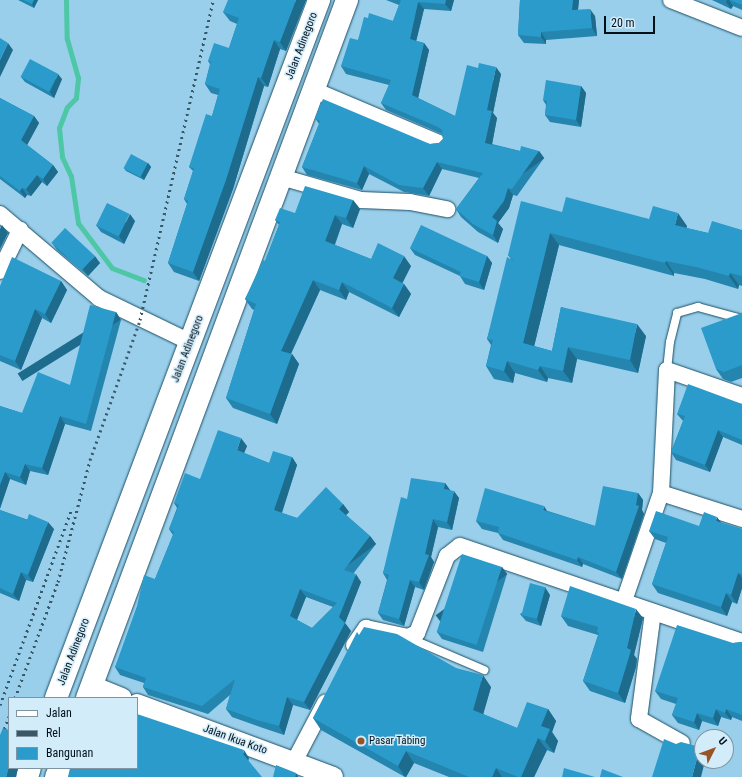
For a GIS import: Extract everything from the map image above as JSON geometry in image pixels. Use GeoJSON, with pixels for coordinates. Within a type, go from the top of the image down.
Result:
{"type":"FeatureCollection","features":[{"type":"Feature","properties":{"kind":"highway","name":"Jalan Adinegoro"},"geometry":{"type":"LineString","coordinates":[[56,697],[319,0]]}},
{"type":"Feature","properties":{"kind":"highway"},"geometry":{"type":"LineString","coordinates":[[90,692],[347,0]]}},
{"type":"Feature","properties":{"kind":"street"},"geometry":{"type":"LineString","coordinates":[[671,0],[742,28]]}},
{"type":"Feature","properties":{"kind":"street"},"geometry":{"type":"LineString","coordinates":[[314,90],[439,143]]}},
{"type":"Feature","properties":{"kind":"street"},"geometry":{"type":"LineString","coordinates":[[281,177],[361,200],[410,202],[447,209]]}},
{"type":"Feature","properties":{"kind":"street"},"geometry":{"type":"LineString","coordinates":[[0,214],[99,298],[190,342]]}},
{"type":"Feature","properties":{"kind":"street"},"geometry":{"type":"LineString","coordinates":[[0,271],[20,230]]}},
{"type":"Feature","properties":{"kind":"street"},"geometry":{"type":"LineString","coordinates":[[624,602],[661,493],[667,370],[742,396]]}},
{"type":"Feature","properties":{"kind":"street"},"geometry":{"type":"LineString","coordinates":[[661,493],[742,519]]}},
{"type":"Feature","properties":{"kind":"street"},"geometry":{"type":"LineString","coordinates":[[346,661],[366,628],[408,637],[417,633],[447,556],[460,546],[742,642]]}},
{"type":"Feature","properties":{"kind":"street"},"geometry":{"type":"LineString","coordinates":[[653,612],[639,719],[682,743]]}},
{"type":"Feature","properties":{"kind":"street"},"geometry":{"type":"LineString","coordinates":[[294,762],[333,687]]}},
{"type":"Feature","properties":{"kind":"street"},"geometry":{"type":"LineString","coordinates":[[90,692],[117,697]]}},
{"type":"Feature","properties":{"kind":"street","name":"Jalan Ikua Koto"},"geometry":{"type":"LineString","coordinates":[[138,704],[294,762],[326,776]]}},
{"type":"Feature","properties":{"kind":"lane"},"geometry":{"type":"LineString","coordinates":[[667,370],[670,342],[677,313],[698,308],[742,319]]}},
{"type":"Feature","properties":{"kind":"lane"},"geometry":{"type":"LineString","coordinates":[[408,637],[484,670]]}},
{"type":"Feature","properties":{"kind":"building"},"geometry":{"type":"Polygon","coordinates":[[[23,0],[34,0],[32,4],[23,0]]]}},
{"type":"Feature","properties":{"kind":"building"},"geometry":{"type":"Polygon","coordinates":[[[228,0],[296,0],[280,42],[274,40],[261,78],[258,77],[226,180],[193,272],[168,263],[188,201],[184,199],[194,168],[189,167],[206,114],[212,116],[220,89],[205,84],[211,62],[208,61],[214,43],[229,48],[239,18],[223,12],[228,0]]]}},
{"type":"Feature","properties":{"kind":"building"},"geometry":{"type":"Polygon","coordinates":[[[401,0],[446,0],[445,4],[418,2],[410,39],[424,43],[412,95],[455,116],[467,65],[478,68],[479,63],[496,67],[487,110],[492,111],[485,143],[520,151],[521,146],[539,151],[512,189],[508,188],[504,201],[492,217],[497,221],[493,235],[473,224],[456,209],[483,173],[437,162],[423,188],[399,185],[364,166],[357,183],[302,167],[320,121],[315,118],[323,99],[430,144],[439,143],[443,139],[442,130],[438,127],[381,103],[391,80],[341,66],[350,38],[358,40],[364,17],[368,18],[369,13],[393,21],[401,0]]]}},
{"type":"Feature","properties":{"kind":"building"},"geometry":{"type":"Polygon","coordinates":[[[520,0],[573,0],[572,10],[590,9],[592,28],[541,32],[541,37],[518,35],[520,0]]]}},
{"type":"Feature","properties":{"kind":"building"},"geometry":{"type":"Polygon","coordinates":[[[730,0],[742,0],[742,5],[730,0]]]}},
{"type":"Feature","properties":{"kind":"building"},"geometry":{"type":"Polygon","coordinates":[[[0,38],[8,43],[0,60],[0,38]]]}},
{"type":"Feature","properties":{"kind":"building"},"geometry":{"type":"Polygon","coordinates":[[[30,59],[58,74],[49,92],[21,77],[30,59]]]}},
{"type":"Feature","properties":{"kind":"building"},"geometry":{"type":"Polygon","coordinates":[[[546,80],[581,86],[576,120],[545,115],[547,101],[543,100],[546,80]]]}},
{"type":"Feature","properties":{"kind":"building"},"geometry":{"type":"Polygon","coordinates":[[[0,98],[34,116],[21,140],[53,165],[43,179],[37,175],[26,189],[22,188],[20,191],[0,176],[0,98]]]}},
{"type":"Feature","properties":{"kind":"building"},"geometry":{"type":"Polygon","coordinates":[[[131,154],[148,163],[140,177],[123,168],[131,154]]]}},
{"type":"Feature","properties":{"kind":"building"},"geometry":{"type":"Polygon","coordinates":[[[305,186],[353,200],[346,218],[335,215],[325,241],[371,259],[378,243],[404,256],[393,278],[404,284],[392,308],[342,282],[339,290],[313,280],[281,351],[292,354],[270,414],[226,398],[256,304],[245,299],[263,260],[265,261],[280,222],[275,220],[280,208],[295,213],[305,186]]]}},
{"type":"Feature","properties":{"kind":"building"},"geometry":{"type":"Polygon","coordinates":[[[566,197],[649,219],[653,206],[678,213],[675,225],[708,233],[712,221],[742,230],[742,276],[730,273],[729,276],[696,267],[666,261],[665,263],[550,233],[523,343],[552,351],[561,307],[637,324],[630,360],[568,347],[563,371],[540,366],[538,370],[507,361],[504,371],[486,366],[493,340],[487,339],[507,257],[514,261],[508,255],[521,201],[562,212],[566,197]]]}},
{"type":"Feature","properties":{"kind":"building"},"geometry":{"type":"Polygon","coordinates":[[[107,203],[129,214],[119,236],[96,225],[107,203]]]}},
{"type":"Feature","properties":{"kind":"building"},"geometry":{"type":"Polygon","coordinates":[[[421,225],[487,256],[479,282],[459,276],[461,272],[410,248],[421,225]]]}},
{"type":"Feature","properties":{"kind":"building"},"geometry":{"type":"Polygon","coordinates":[[[65,228],[95,256],[81,271],[51,243],[65,228]]]}},
{"type":"Feature","properties":{"kind":"building"},"geometry":{"type":"Polygon","coordinates":[[[12,257],[61,281],[45,314],[35,309],[15,361],[0,355],[0,286],[12,257]]]}},
{"type":"Feature","properties":{"kind":"building"},"geometry":{"type":"Polygon","coordinates":[[[90,305],[116,312],[86,424],[60,416],[42,468],[25,464],[20,477],[5,472],[0,485],[0,406],[22,413],[38,372],[70,385],[90,305]]]}},
{"type":"Feature","properties":{"kind":"building"},"geometry":{"type":"Polygon","coordinates":[[[742,313],[742,365],[724,372],[716,369],[701,328],[742,313]]]}},
{"type":"Feature","properties":{"kind":"building"},"geometry":{"type":"Polygon","coordinates":[[[688,384],[742,404],[742,440],[718,430],[705,465],[671,452],[685,416],[677,414],[688,384]]]}},
{"type":"Feature","properties":{"kind":"building"},"geometry":{"type":"Polygon","coordinates":[[[218,430],[241,438],[237,450],[269,463],[273,451],[292,457],[274,510],[297,518],[326,487],[343,504],[339,509],[370,536],[344,570],[356,574],[339,617],[345,623],[304,702],[287,697],[279,726],[226,709],[235,679],[202,706],[143,687],[146,678],[115,667],[137,606],[144,575],[155,579],[174,532],[169,529],[179,505],[174,503],[185,473],[200,479],[218,430]],[[300,589],[290,616],[312,628],[337,603],[300,589]]]}},
{"type":"Feature","properties":{"kind":"building"},"geometry":{"type":"Polygon","coordinates":[[[411,478],[445,483],[444,489],[454,491],[447,522],[433,519],[425,554],[429,555],[419,582],[410,580],[399,619],[378,613],[389,575],[383,573],[401,497],[407,499],[411,478]]]}},
{"type":"Feature","properties":{"kind":"building"},"geometry":{"type":"Polygon","coordinates":[[[603,486],[638,493],[636,505],[639,506],[616,572],[578,557],[577,560],[498,533],[499,527],[476,521],[485,488],[544,506],[543,510],[595,526],[603,486]]]}},
{"type":"Feature","properties":{"kind":"building"},"geometry":{"type":"Polygon","coordinates":[[[0,510],[27,520],[29,514],[48,522],[28,575],[21,572],[13,594],[0,588],[0,510]]]}},
{"type":"Feature","properties":{"kind":"building"},"geometry":{"type":"Polygon","coordinates":[[[656,511],[699,526],[704,512],[717,517],[716,521],[742,529],[742,574],[738,573],[731,595],[726,593],[721,607],[652,584],[668,537],[649,531],[656,511]]]}},
{"type":"Feature","properties":{"kind":"building"},"geometry":{"type":"Polygon","coordinates":[[[462,554],[502,567],[477,645],[437,632],[462,554]]]}},
{"type":"Feature","properties":{"kind":"building"},"geometry":{"type":"Polygon","coordinates":[[[530,583],[545,587],[537,619],[521,615],[530,583]]]}},
{"type":"Feature","properties":{"kind":"building"},"geometry":{"type":"Polygon","coordinates":[[[570,586],[636,609],[627,648],[631,650],[618,693],[583,681],[599,633],[597,632],[598,627],[561,616],[570,586]]]}},
{"type":"Feature","properties":{"kind":"building"},"geometry":{"type":"Polygon","coordinates":[[[677,625],[733,643],[742,642],[742,715],[726,709],[725,713],[716,709],[713,718],[697,713],[694,722],[672,715],[678,698],[655,691],[677,625]]]}},
{"type":"Feature","properties":{"kind":"building"},"geometry":{"type":"Polygon","coordinates":[[[364,627],[397,634],[456,668],[483,675],[473,710],[517,728],[527,702],[548,709],[541,726],[550,729],[545,741],[538,738],[521,777],[496,768],[492,777],[469,777],[406,751],[398,766],[313,718],[357,632],[359,635],[364,627]]]}},
{"type":"Feature","properties":{"kind":"building"},"geometry":{"type":"Polygon","coordinates":[[[138,714],[244,750],[243,754],[262,777],[68,777],[70,769],[138,769],[138,714]]]}},
{"type":"Feature","properties":{"kind":"building"},"geometry":{"type":"Polygon","coordinates":[[[3,728],[8,730],[8,769],[6,777],[0,777],[0,735],[3,728]]]}},
{"type":"Feature","properties":{"kind":"building"},"geometry":{"type":"Polygon","coordinates":[[[664,739],[676,744],[681,742],[694,745],[694,769],[692,777],[652,777],[664,739]]]}},
{"type":"Feature","properties":{"kind":"building"},"geometry":{"type":"Polygon","coordinates":[[[276,765],[296,773],[295,777],[273,777],[276,765]]]}},
{"type":"Feature","properties":{"kind":"building"},"geometry":{"type":"Polygon","coordinates":[[[564,768],[595,777],[562,777],[564,768]]]}},
{"type":"Feature","properties":{"kind":"building"},"geometry":{"type":"Polygon","coordinates":[[[602,769],[623,777],[600,777],[602,769]]]}},
{"type":"Feature","properties":{"kind":"waterway"},"geometry":{"type":"LineString","coordinates":[[66,0],[67,39],[78,78],[76,98],[67,107],[59,128],[62,157],[71,176],[78,223],[112,268],[144,280]]}},
{"type":"Feature","properties":{"kind":"railway"},"geometry":{"type":"LineString","coordinates":[[15,697],[58,582],[90,460],[140,320],[213,0]]}},
{"type":"Feature","properties":{"kind":"railway"},"geometry":{"type":"LineString","coordinates":[[0,705],[72,508]]}},
{"type":"Feature","properties":{"kind":"railway"},"geometry":{"type":"LineString","coordinates":[[0,740],[8,719]]}},
{"type":"Feature","properties":{"kind":"place","name":"Pasar Tabing"},"geometry":{"type":"Point","coordinates":[361,741]}}]}
